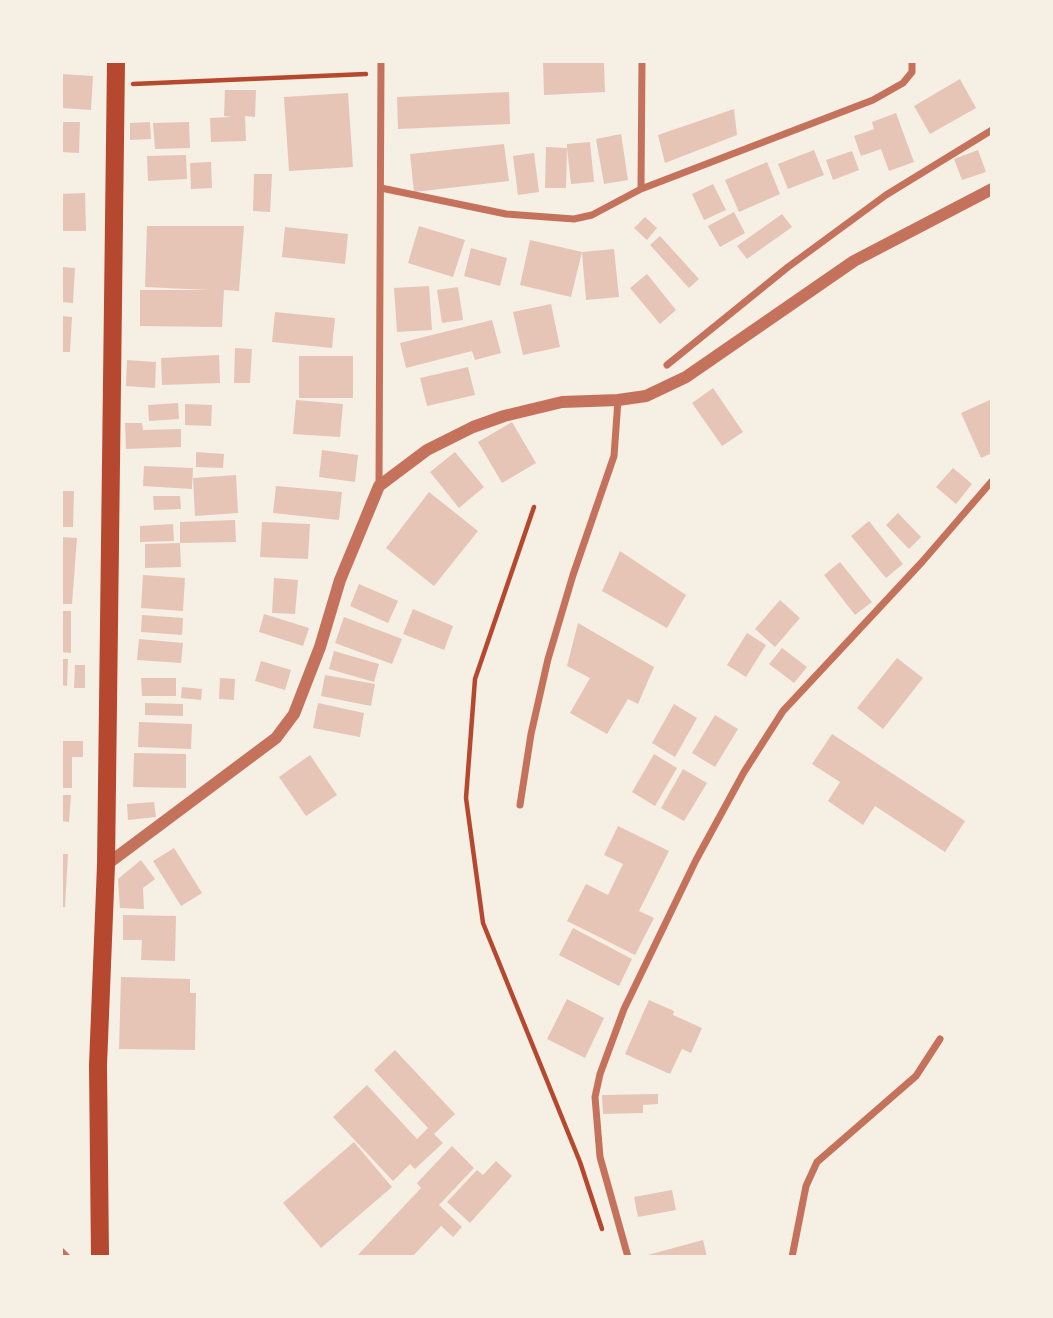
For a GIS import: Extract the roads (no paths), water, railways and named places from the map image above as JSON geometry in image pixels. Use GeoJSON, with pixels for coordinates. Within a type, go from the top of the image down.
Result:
{"type":"FeatureCollection","features":[{"type":"Feature","properties":{"kind":"main road"},"geometry":{"type":"LineString","coordinates":[[100,1257],[97,1065],[106,865],[116,61]]}},
{"type":"Feature","properties":{"kind":"street"},"geometry":{"type":"LineString","coordinates":[[106,865],[276,738],[294,714],[320,647],[340,580],[379,486],[381,61]]}},
{"type":"Feature","properties":{"kind":"street"},"geometry":{"type":"LineString","coordinates":[[642,61],[642,189]]}},
{"type":"Feature","properties":{"kind":"street"},"geometry":{"type":"LineString","coordinates":[[381,188],[506,214],[574,219],[592,215],[642,189],[873,100],[903,83],[912,72],[912,61]]}},
{"type":"Feature","properties":{"kind":"street"},"geometry":{"type":"LineString","coordinates":[[667,365],[788,267],[887,195],[992,130]]}},
{"type":"Feature","properties":{"kind":"street"},"geometry":{"type":"LineString","coordinates":[[379,486],[427,450],[484,423],[562,402],[646,396],[686,377],[854,261],[992,189]]}},
{"type":"Feature","properties":{"kind":"street"},"geometry":{"type":"LineString","coordinates":[[520,805],[531,734],[548,659],[573,575],[614,456],[618,400]]}},
{"type":"Feature","properties":{"kind":"street"},"geometry":{"type":"LineString","coordinates":[[628,1257],[600,1157],[595,1097],[600,1074],[624,1009],[696,860],[744,772],[783,711],[922,562],[992,481]]}},
{"type":"Feature","properties":{"kind":"street"},"geometry":{"type":"LineString","coordinates":[[792,1257],[806,1186],[817,1162],[916,1076],[940,1039]]}},
{"type":"Feature","properties":{"kind":"street"},"geometry":{"type":"LineString","coordinates":[[61,1251],[66,1257]]}}]}
